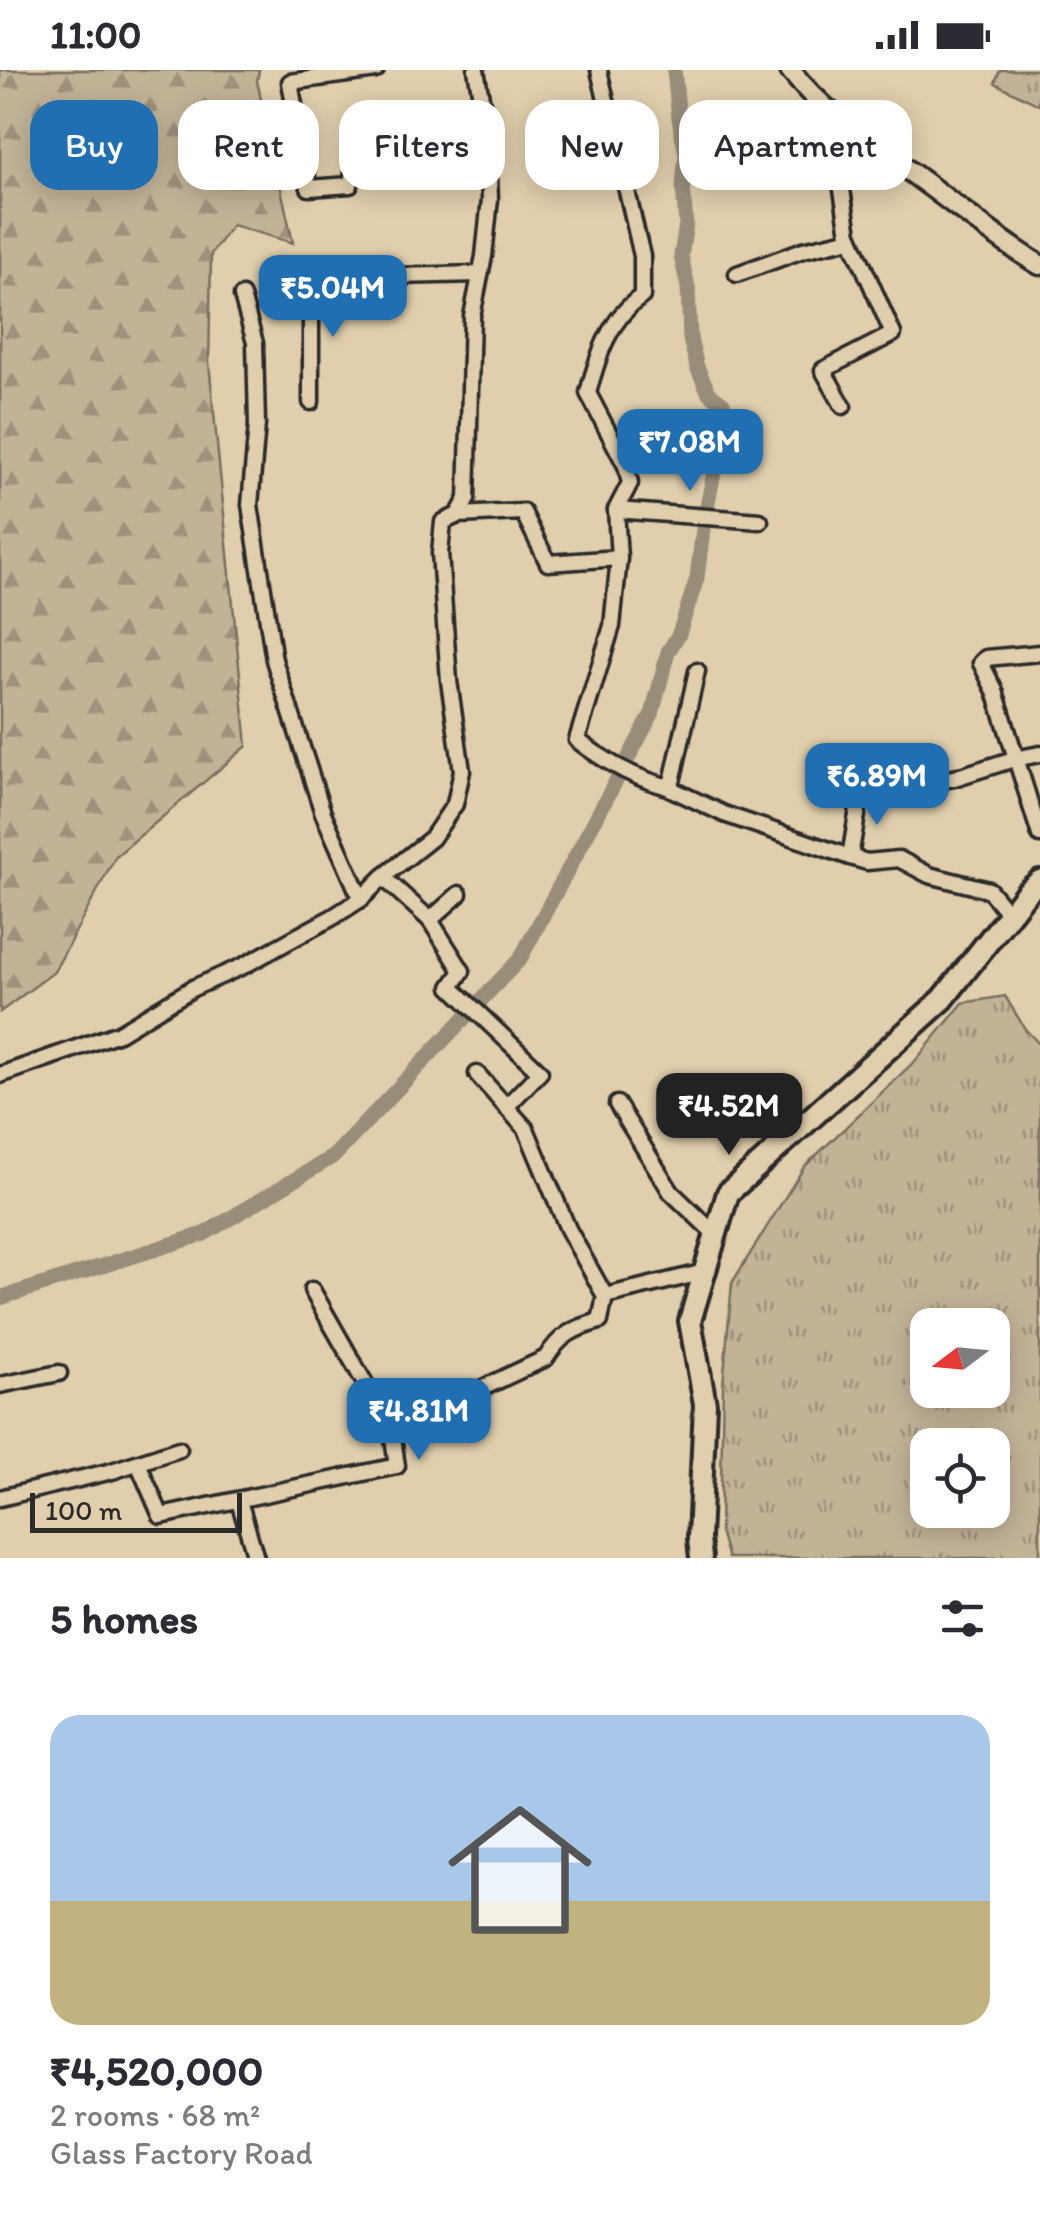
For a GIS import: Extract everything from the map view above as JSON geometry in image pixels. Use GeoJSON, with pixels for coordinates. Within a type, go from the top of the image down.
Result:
{"type":"FeatureCollection","features":[{"type":"Feature","properties":{"kind":"main road"},"geometry":{"type":"LineString","coordinates":[[701,1558],[698,1539],[705,1404],[690,1321],[728,1193],[943,999],[1009,914],[1039,883]]}},
{"type":"Feature","properties":{"kind":"street"},"geometry":{"type":"LineString","coordinates":[[339,186],[308,188],[290,82],[376,70]]}},
{"type":"Feature","properties":{"kind":"street"},"geometry":{"type":"LineString","coordinates":[[458,515],[467,499],[470,334],[490,199],[487,130],[476,70]]}},
{"type":"Feature","properties":{"kind":"street"},"geometry":{"type":"LineString","coordinates":[[598,70],[642,256],[642,296],[626,306],[600,346],[588,393],[626,466],[630,483],[616,510],[620,558],[612,626],[578,740],[624,771],[724,814],[867,862],[898,860],[928,875],[989,890],[1009,914]]}},
{"type":"Feature","properties":{"kind":"street"},"geometry":{"type":"LineString","coordinates":[[790,70],[815,100]]}},
{"type":"Feature","properties":{"kind":"street"},"geometry":{"type":"LineString","coordinates":[[912,174],[1040,264]]}},
{"type":"Feature","properties":{"kind":"street"},"geometry":{"type":"LineString","coordinates":[[842,190],[851,240],[893,334],[824,370],[842,406]]}},
{"type":"Feature","properties":{"kind":"street"},"geometry":{"type":"LineString","coordinates":[[737,274],[804,250],[851,240]]}},
{"type":"Feature","properties":{"kind":"street"},"geometry":{"type":"LineString","coordinates":[[311,402],[311,278],[480,274]]}},
{"type":"Feature","properties":{"kind":"street"},"geometry":{"type":"LineString","coordinates":[[242,296],[255,343],[257,424],[250,505],[274,660],[323,814],[361,899]]}},
{"type":"Feature","properties":{"kind":"street"},"geometry":{"type":"LineString","coordinates":[[616,510],[760,521]]}},
{"type":"Feature","properties":{"kind":"street"},"geometry":{"type":"LineString","coordinates":[[0,1075],[119,1033],[193,988],[243,966],[361,899],[382,876],[432,838],[455,804],[462,772],[449,681],[440,554],[443,522],[458,515],[523,512],[548,563],[620,558]]}},
{"type":"Feature","properties":{"kind":"street"},"geometry":{"type":"LineString","coordinates":[[1040,654],[986,658],[981,663],[995,691],[1040,835]]}},
{"type":"Feature","properties":{"kind":"street"},"geometry":{"type":"LineString","coordinates":[[665,786],[672,782],[697,671]]}},
{"type":"Feature","properties":{"kind":"street"},"geometry":{"type":"LineString","coordinates":[[892,786],[954,778],[1014,758],[1040,754]]}},
{"type":"Feature","properties":{"kind":"street"},"geometry":{"type":"LineString","coordinates":[[850,857],[861,792]]}},
{"type":"Feature","properties":{"kind":"street"},"geometry":{"type":"LineString","coordinates":[[382,876],[430,920],[462,971],[451,986],[540,1072],[506,1106]]}},
{"type":"Feature","properties":{"kind":"street"},"geometry":{"type":"LineString","coordinates":[[430,920],[458,894]]}},
{"type":"Feature","properties":{"kind":"street"},"geometry":{"type":"LineString","coordinates":[[392,1431],[546,1358],[556,1341],[572,1329],[600,1320],[606,1296],[568,1229],[526,1129],[477,1074]]}},
{"type":"Feature","properties":{"kind":"street"},"geometry":{"type":"LineString","coordinates":[[617,1104],[671,1192],[715,1234]]}},
{"type":"Feature","properties":{"kind":"street"},"geometry":{"type":"LineString","coordinates":[[606,1296],[704,1272]]}},
{"type":"Feature","properties":{"kind":"street"},"geometry":{"type":"LineString","coordinates":[[138,1463],[161,1516],[397,1466],[392,1431],[312,1290]]}},
{"type":"Feature","properties":{"kind":"street"},"geometry":{"type":"LineString","coordinates":[[0,1385],[60,1373]]}},
{"type":"Feature","properties":{"kind":"street"},"geometry":{"type":"LineString","coordinates":[[0,1498],[179,1449]]}},
{"type":"Feature","properties":{"kind":"street"},"geometry":{"type":"LineString","coordinates":[[239,1501],[256,1558]]}},
{"type":"Feature","properties":{"kind":"green space"},"geometry":{"type":"Polygon","coordinates":[[[0,70],[259,70],[261,100],[178,100],[178,190],[281,190],[293,243],[232,225],[211,254],[209,363],[247,746],[116,856],[54,972],[0,1012],[0,70]]]}},
{"type":"Feature","properties":{"kind":"green space"},"geometry":{"type":"Polygon","coordinates":[[[1000,70],[1040,70],[1039,105],[995,83],[1000,70]]]}},
{"type":"Feature","properties":{"kind":"green space"},"geometry":{"type":"Polygon","coordinates":[[[1005,996],[1040,1045],[1040,1558],[728,1558],[720,1532],[723,1385],[732,1283],[804,1167],[916,1060],[963,1003],[1005,996]]]}},
{"type":"Feature","properties":{"kind":"waterway"},"geometry":{"type":"LineString","coordinates":[[0,1298],[204,1234],[334,1156],[520,959],[652,714],[668,652],[679,634],[697,578],[704,521],[726,415],[723,403],[709,393],[690,339],[688,287],[681,256],[686,224],[686,154],[674,70]]}}]}
